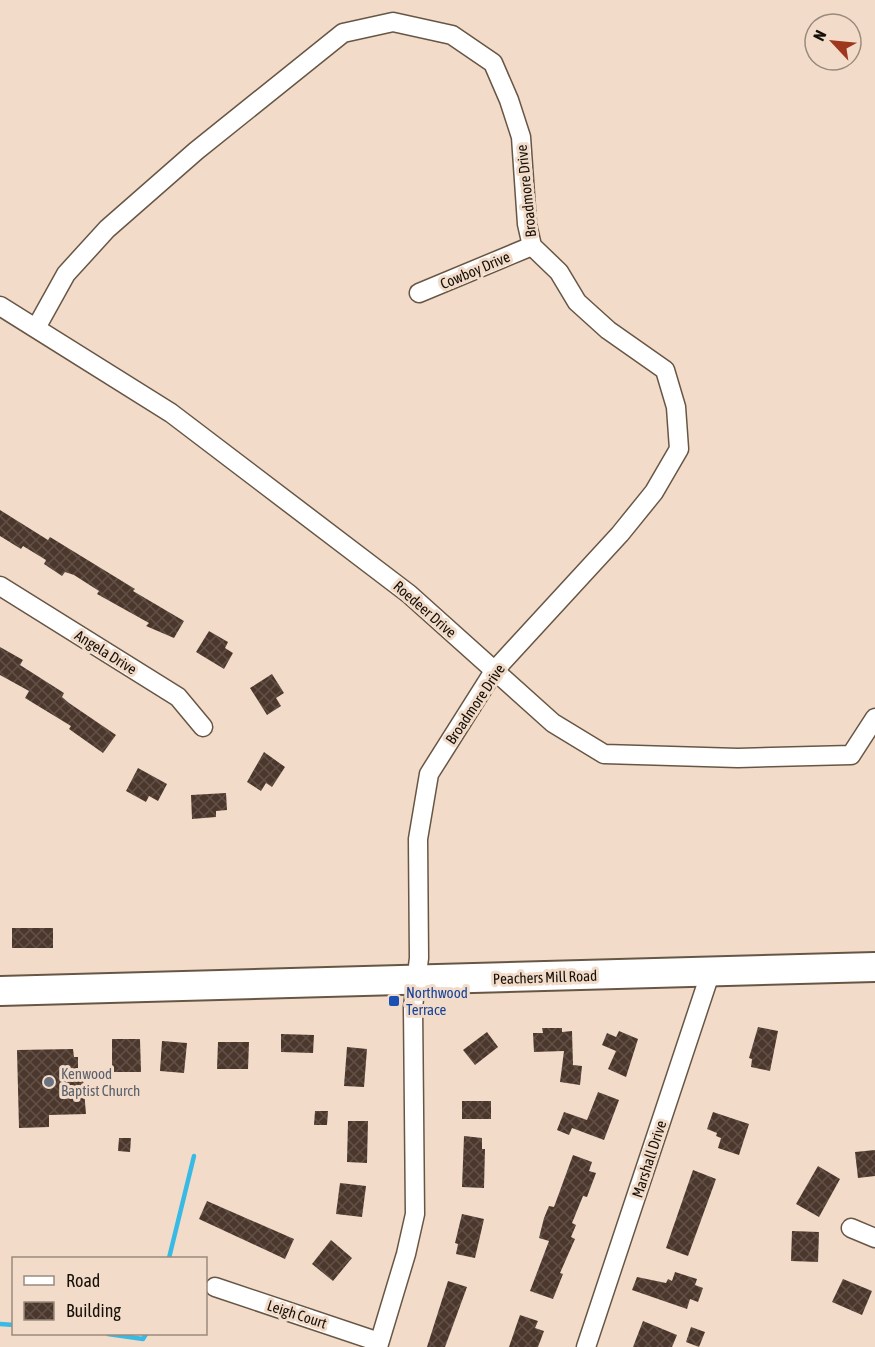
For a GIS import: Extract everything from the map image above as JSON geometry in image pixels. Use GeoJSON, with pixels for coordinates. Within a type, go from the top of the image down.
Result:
{"type":"FeatureCollection","features":[{"type":"Feature","properties":{"kind":"main road","name":"Peachers Mill Road"},"geometry":{"type":"LineString","coordinates":[[0,991],[875,967]]}},
{"type":"Feature","properties":{"kind":"street","name":"Broadmore Drive"},"geometry":{"type":"LineString","coordinates":[[36,328],[66,274],[107,229],[188,158],[255,105],[300,65],[343,33],[393,22],[452,35],[493,63],[509,100],[521,137],[527,224],[532,246],[559,272],[577,302],[592,316],[665,370],[676,407],[679,449],[654,492],[620,534],[494,671],[429,774],[418,839],[419,958],[415,981]]}},
{"type":"Feature","properties":{"kind":"street","name":"Cowboy Drive"},"geometry":{"type":"LineString","coordinates":[[419,293],[532,246]]}},
{"type":"Feature","properties":{"kind":"street","name":"Roedeer Drive"},"geometry":{"type":"LineString","coordinates":[[0,306],[171,413],[409,594],[553,723],[604,754],[738,758],[851,755],[875,718]]}},
{"type":"Feature","properties":{"kind":"street","name":"Angela Drive"},"geometry":{"type":"LineString","coordinates":[[0,586],[178,697],[203,727]]}},
{"type":"Feature","properties":{"kind":"street","name":"Marshall Drive"},"geometry":{"type":"LineString","coordinates":[[586,1347],[711,971]]}},
{"type":"Feature","properties":{"kind":"street"},"geometry":{"type":"LineString","coordinates":[[379,1344],[415,1214],[415,981]]}},
{"type":"Feature","properties":{"kind":"street"},"geometry":{"type":"LineString","coordinates":[[850,1228],[875,1238]]}},
{"type":"Feature","properties":{"kind":"street","name":"Leigh Court"},"geometry":{"type":"LineString","coordinates":[[215,1287],[379,1344]]}},
{"type":"Feature","properties":{"kind":"building"},"geometry":{"type":"Polygon","coordinates":[[[0,510],[48,540],[50,537],[184,621],[174,638],[146,626],[149,623],[97,594],[99,591],[74,575],[65,572],[62,576],[44,564],[46,560],[23,546],[21,549],[0,536],[0,510]]]}},
{"type":"Feature","properties":{"kind":"building"},"geometry":{"type":"Polygon","coordinates":[[[209,631],[228,642],[225,648],[233,653],[224,669],[196,652],[209,631]]]}},
{"type":"Feature","properties":{"kind":"building"},"geometry":{"type":"Polygon","coordinates":[[[0,647],[23,660],[20,665],[64,693],[62,697],[69,703],[116,735],[103,753],[69,729],[71,726],[25,698],[29,691],[0,675],[0,647]]]}},
{"type":"Feature","properties":{"kind":"building"},"geometry":{"type":"Polygon","coordinates":[[[272,674],[284,693],[276,698],[281,706],[267,715],[250,688],[272,674]]]}},
{"type":"Feature","properties":{"kind":"building"},"geometry":{"type":"Polygon","coordinates":[[[264,752],[285,767],[272,787],[266,783],[261,791],[247,782],[264,752]]]}},
{"type":"Feature","properties":{"kind":"building"},"geometry":{"type":"Polygon","coordinates":[[[138,768],[167,784],[158,801],[149,796],[146,802],[126,791],[138,768]]]}},
{"type":"Feature","properties":{"kind":"building"},"geometry":{"type":"Polygon","coordinates":[[[226,793],[227,810],[216,811],[216,817],[192,819],[191,795],[226,793]]]}},
{"type":"Feature","properties":{"kind":"building"},"geometry":{"type":"Polygon","coordinates":[[[12,928],[53,928],[53,948],[12,948],[12,928]]]}},
{"type":"Feature","properties":{"kind":"building"},"geometry":{"type":"Polygon","coordinates":[[[758,1027],[778,1031],[770,1071],[751,1067],[752,1059],[749,1058],[758,1027]]]}},
{"type":"Feature","properties":{"kind":"building"},"geometry":{"type":"Polygon","coordinates":[[[542,1028],[562,1028],[562,1032],[572,1031],[573,1065],[582,1066],[580,1085],[560,1082],[564,1051],[534,1052],[533,1033],[543,1033],[542,1028]]]}},
{"type":"Feature","properties":{"kind":"building"},"geometry":{"type":"Polygon","coordinates":[[[619,1031],[638,1039],[626,1077],[608,1069],[616,1051],[602,1045],[607,1033],[616,1037],[619,1031]]]}},
{"type":"Feature","properties":{"kind":"building"},"geometry":{"type":"Polygon","coordinates":[[[487,1032],[498,1047],[475,1065],[463,1050],[487,1032]]]}},
{"type":"Feature","properties":{"kind":"building"},"geometry":{"type":"Polygon","coordinates":[[[281,1034],[314,1035],[313,1053],[281,1052],[281,1034]]]}},
{"type":"Feature","properties":{"kind":"building"},"geometry":{"type":"Polygon","coordinates":[[[112,1039],[140,1039],[141,1072],[112,1072],[112,1039]]]}},
{"type":"Feature","properties":{"kind":"building"},"geometry":{"type":"Polygon","coordinates":[[[162,1041],[187,1043],[184,1073],[160,1071],[162,1041]]]}},
{"type":"Feature","properties":{"kind":"building"},"geometry":{"type":"Polygon","coordinates":[[[218,1042],[249,1042],[248,1069],[217,1069],[218,1042]]]}},
{"type":"Feature","properties":{"kind":"building"},"geometry":{"type":"Polygon","coordinates":[[[347,1047],[367,1049],[364,1087],[344,1086],[347,1047]]]}},
{"type":"Feature","properties":{"kind":"building"},"geometry":{"type":"Polygon","coordinates":[[[73,1049],[74,1057],[78,1057],[78,1079],[83,1078],[86,1114],[49,1115],[49,1127],[19,1128],[17,1050],[73,1049]]]}},
{"type":"Feature","properties":{"kind":"building"},"geometry":{"type":"Polygon","coordinates":[[[598,1092],[619,1100],[604,1140],[572,1128],[569,1135],[557,1130],[564,1112],[587,1120],[598,1092]]]}},
{"type":"Feature","properties":{"kind":"building"},"geometry":{"type":"Polygon","coordinates":[[[462,1101],[491,1101],[491,1119],[462,1119],[462,1101]]]}},
{"type":"Feature","properties":{"kind":"building"},"geometry":{"type":"Polygon","coordinates":[[[315,1111],[328,1111],[327,1125],[314,1125],[315,1111]]]}},
{"type":"Feature","properties":{"kind":"building"},"geometry":{"type":"Polygon","coordinates":[[[713,1112],[749,1124],[739,1155],[718,1148],[721,1138],[716,1136],[717,1133],[707,1129],[713,1112]]]}},
{"type":"Feature","properties":{"kind":"building"},"geometry":{"type":"Polygon","coordinates":[[[348,1121],[368,1121],[367,1163],[347,1162],[348,1121]]]}},
{"type":"Feature","properties":{"kind":"building"},"geometry":{"type":"Polygon","coordinates":[[[464,1136],[482,1138],[482,1149],[485,1149],[484,1188],[462,1187],[464,1136]]]}},
{"type":"Feature","properties":{"kind":"building"},"geometry":{"type":"Polygon","coordinates":[[[119,1138],[131,1138],[130,1152],[118,1151],[119,1138]]]}},
{"type":"Feature","properties":{"kind":"building"},"geometry":{"type":"Polygon","coordinates":[[[875,1150],[875,1176],[858,1178],[855,1152],[875,1150]]]}},
{"type":"Feature","properties":{"kind":"building"},"geometry":{"type":"Polygon","coordinates":[[[573,1155],[592,1162],[589,1171],[596,1173],[587,1197],[583,1196],[572,1223],[576,1225],[571,1237],[575,1239],[560,1273],[563,1274],[553,1299],[530,1291],[549,1241],[539,1238],[544,1218],[549,1206],[554,1207],[573,1155]]]}},
{"type":"Feature","properties":{"kind":"building"},"geometry":{"type":"Polygon","coordinates":[[[818,1166],[840,1179],[819,1217],[796,1204],[818,1166]]]}},
{"type":"Feature","properties":{"kind":"building"},"geometry":{"type":"Polygon","coordinates":[[[693,1170],[716,1179],[688,1256],[666,1248],[693,1170]]]}},
{"type":"Feature","properties":{"kind":"building"},"geometry":{"type":"Polygon","coordinates":[[[340,1183],[366,1186],[362,1217],[336,1214],[340,1183]]]}},
{"type":"Feature","properties":{"kind":"building"},"geometry":{"type":"Polygon","coordinates":[[[207,1201],[294,1239],[285,1259],[199,1219],[207,1201]]]}},
{"type":"Feature","properties":{"kind":"building"},"geometry":{"type":"Polygon","coordinates":[[[462,1214],[484,1219],[475,1258],[456,1254],[458,1244],[455,1243],[462,1214]]]}},
{"type":"Feature","properties":{"kind":"building"},"geometry":{"type":"Polygon","coordinates":[[[792,1231],[819,1232],[818,1262],[791,1261],[792,1231]]]}},
{"type":"Feature","properties":{"kind":"building"},"geometry":{"type":"Polygon","coordinates":[[[331,1240],[352,1258],[333,1281],[312,1264],[331,1240]]]}},
{"type":"Feature","properties":{"kind":"building"},"geometry":{"type":"Polygon","coordinates":[[[675,1272],[697,1279],[695,1285],[703,1288],[698,1302],[690,1299],[687,1309],[632,1290],[637,1277],[666,1283],[668,1279],[672,1281],[675,1272]]]}},
{"type":"Feature","properties":{"kind":"building"},"geometry":{"type":"Polygon","coordinates":[[[843,1279],[872,1291],[862,1315],[832,1302],[843,1279]]]}},
{"type":"Feature","properties":{"kind":"building"},"geometry":{"type":"Polygon","coordinates":[[[448,1281],[467,1287],[445,1347],[427,1347],[448,1281]]]}},
{"type":"Feature","properties":{"kind":"building"},"geometry":{"type":"Polygon","coordinates":[[[520,1315],[538,1321],[535,1328],[544,1331],[538,1347],[509,1347],[520,1315]]]}},
{"type":"Feature","properties":{"kind":"building"},"geometry":{"type":"Polygon","coordinates":[[[643,1321],[677,1335],[672,1347],[633,1347],[643,1321]]]}},
{"type":"Feature","properties":{"kind":"building"},"geometry":{"type":"Polygon","coordinates":[[[691,1327],[705,1332],[699,1347],[686,1342],[691,1327]]]}},
{"type":"Feature","properties":{"kind":"waterway"},"geometry":{"type":"LineString","coordinates":[[169,1257],[194,1156]]}},
{"type":"Feature","properties":{"kind":"waterway"},"geometry":{"type":"LineString","coordinates":[[0,1324],[12,1325]]}},
{"type":"Feature","properties":{"kind":"waterway"},"geometry":{"type":"LineString","coordinates":[[115,1335],[143,1339],[145,1335]]}},
{"type":"Feature","properties":{"kind":"place","name":"Northwood Terrace"},"geometry":{"type":"Point","coordinates":[394,1001]}},
{"type":"Feature","properties":{"kind":"place","name":"Kenwood Baptist Church"},"geometry":{"type":"Point","coordinates":[49,1082]}}]}
